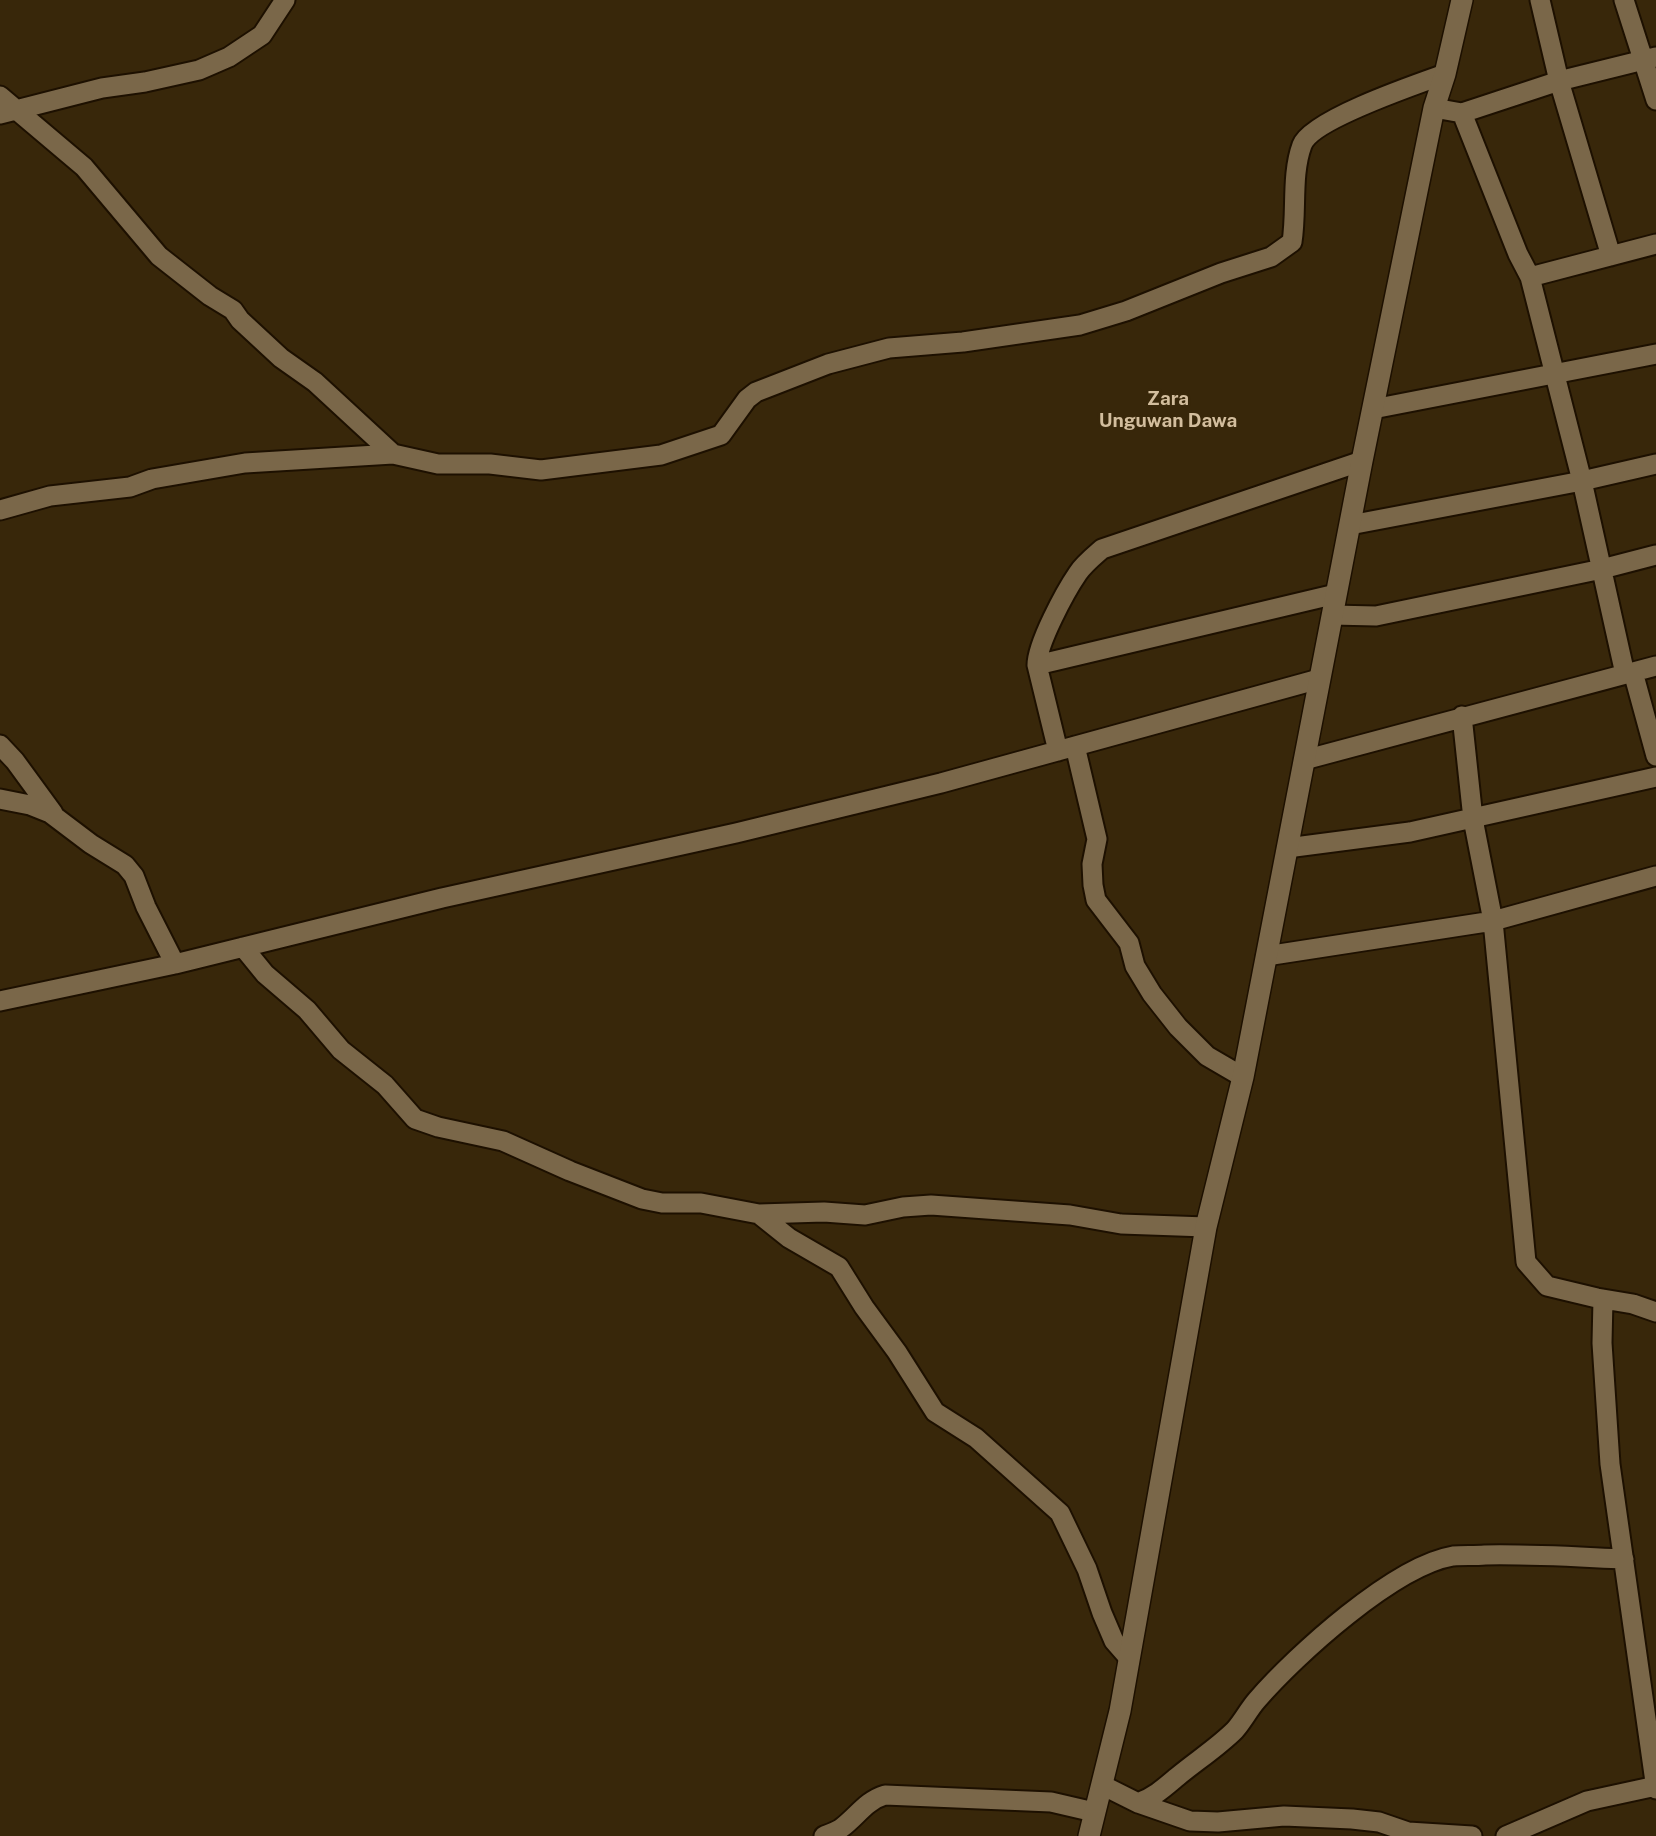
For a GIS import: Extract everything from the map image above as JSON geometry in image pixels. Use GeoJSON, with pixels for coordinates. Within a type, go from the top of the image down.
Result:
{"type":"FeatureCollection","features":[{"type":"Feature","properties":{"kind":"street"},"geometry":{"type":"LineString","coordinates":[[4,113],[102,88],[199,70],[229,57],[262,36],[285,0]]}},
{"type":"Feature","properties":{"kind":"street"},"geometry":{"type":"LineString","coordinates":[[1089,1836],[1117,1723],[1206,1227],[1243,1077],[1362,461],[1434,108],[1445,74],[1462,0]]}},
{"type":"Feature","properties":{"kind":"street"},"geometry":{"type":"LineString","coordinates":[[1540,0],[1559,81],[1611,256]]}},
{"type":"Feature","properties":{"kind":"street"},"geometry":{"type":"LineString","coordinates":[[1624,0],[1650,59],[1656,100]]}},
{"type":"Feature","properties":{"kind":"street"},"geometry":{"type":"LineString","coordinates":[[1434,108],[1462,113],[1559,81],[1650,59]]}},
{"type":"Feature","properties":{"kind":"street"},"geometry":{"type":"LineString","coordinates":[[0,510],[50,496],[130,487],[152,479],[245,463],[393,454],[438,464],[490,464],[541,470],[661,456],[721,435],[747,399],[756,392],[828,364],[889,348],[963,342],[1080,325],[1126,311],[1197,282],[1271,257],[1292,242],[1296,172],[1302,142],[1327,123],[1381,98],[1445,74]]}},
{"type":"Feature","properties":{"kind":"street"},"geometry":{"type":"LineString","coordinates":[[0,96],[4,113],[84,167],[159,256],[209,296],[233,310],[240,320],[281,358],[315,382],[393,454]]}},
{"type":"Feature","properties":{"kind":"street"},"geometry":{"type":"LineString","coordinates":[[1462,113],[1518,254],[1530,277],[1629,673],[1656,756]]}},
{"type":"Feature","properties":{"kind":"street"},"geometry":{"type":"LineString","coordinates":[[1530,277],[1656,244]]}},
{"type":"Feature","properties":{"kind":"street"},"geometry":{"type":"LineString","coordinates":[[1373,409],[1656,354]]}},
{"type":"Feature","properties":{"kind":"street"},"geometry":{"type":"LineString","coordinates":[[1243,1077],[1207,1056],[1178,1027],[1152,994],[1135,966],[1129,943],[1096,900],[1092,864],[1097,839],[1037,665],[1037,656],[1057,610],[1079,570],[1102,549],[1362,461]]}},
{"type":"Feature","properties":{"kind":"street"},"geometry":{"type":"LineString","coordinates":[[1350,525],[1582,481],[1656,464]]}},
{"type":"Feature","properties":{"kind":"street"},"geometry":{"type":"LineString","coordinates":[[1037,665],[1334,605],[1377,616],[1602,569],[1656,555]]}},
{"type":"Feature","properties":{"kind":"street"},"geometry":{"type":"LineString","coordinates":[[1304,760],[1656,666]]}},
{"type":"Feature","properties":{"kind":"street"},"geometry":{"type":"LineString","coordinates":[[0,1001],[175,964],[442,898],[736,833],[941,783],[1319,679]]}},
{"type":"Feature","properties":{"kind":"street"},"geometry":{"type":"LineString","coordinates":[[1462,716],[1473,819],[1493,921],[1526,1262],[1547,1286],[1633,1304],[1656,1312]]}},
{"type":"Feature","properties":{"kind":"street"},"geometry":{"type":"LineString","coordinates":[[0,745],[58,820]]}},
{"type":"Feature","properties":{"kind":"street"},"geometry":{"type":"LineString","coordinates":[[1287,848],[1410,832],[1656,777]]}},
{"type":"Feature","properties":{"kind":"street"},"geometry":{"type":"LineString","coordinates":[[0,799],[30,805],[50,813],[125,865],[134,876],[175,964]]}},
{"type":"Feature","properties":{"kind":"street"},"geometry":{"type":"LineString","coordinates":[[1266,956],[1493,921],[1656,876]]}},
{"type":"Feature","properties":{"kind":"street"},"geometry":{"type":"LineString","coordinates":[[243,947],[265,974],[307,1010],[346,1056],[385,1085],[415,1119],[438,1127],[503,1141],[642,1199],[662,1203],[701,1203],[759,1214],[824,1212],[865,1215],[903,1207],[931,1205],[1070,1215],[1121,1224],[1206,1227]]}},
{"type":"Feature","properties":{"kind":"street"},"geometry":{"type":"LineString","coordinates":[[759,1214],[789,1238],[839,1266],[935,1412],[976,1438],[1060,1513],[1078,1548],[1114,1640],[1128,1657]]}},
{"type":"Feature","properties":{"kind":"street"},"geometry":{"type":"LineString","coordinates":[[1506,1836],[1587,1801],[1656,1787],[1610,1464],[1602,1343],[1603,1299]]}},
{"type":"Feature","properties":{"kind":"street"},"geometry":{"type":"LineString","coordinates":[[1138,1803],[1165,1790],[1176,1778],[1216,1748],[1237,1728],[1254,1703],[1298,1655],[1374,1595],[1415,1570],[1452,1556],[1624,1559]]}},
{"type":"Feature","properties":{"kind":"street"},"geometry":{"type":"LineString","coordinates":[[1102,1785],[1138,1803],[1190,1821],[1218,1822],[1284,1816],[1325,1818],[1373,1821],[1408,1832],[1472,1836]]}},
{"type":"Feature","properties":{"kind":"street"},"geometry":{"type":"LineString","coordinates":[[824,1836],[841,1829],[856,1813],[876,1798],[885,1795],[1051,1802],[1094,1812]]}},
{"type":"Feature","properties":{"kind":"district","name":"Zara Unguwan Dawa"},"geometry":{"type":"Point","coordinates":[1168,410]}}]}
